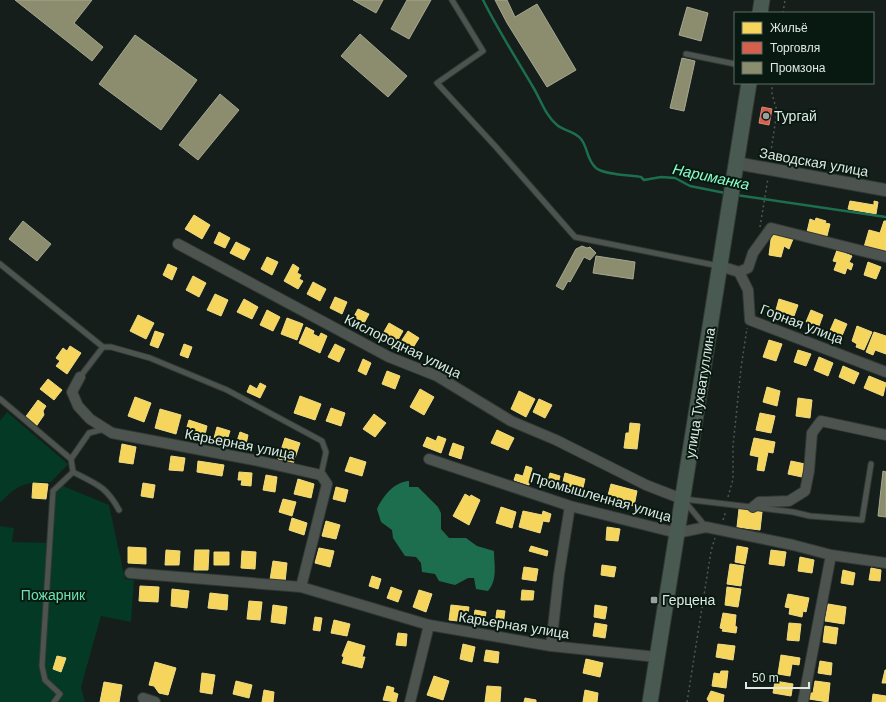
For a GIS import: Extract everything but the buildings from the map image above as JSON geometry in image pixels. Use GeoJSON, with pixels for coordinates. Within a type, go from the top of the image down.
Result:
{"type":"FeatureCollection","features":[{"type":"Feature","properties":{"kind":"main road"},"geometry":{"type":"LineString","coordinates":[[760,12],[762,0]]}},
{"type":"Feature","properties":{"kind":"main road","name":"улица Тухватуллина"},"geometry":{"type":"LineString","coordinates":[[650,702],[749,84]]}},
{"type":"Feature","properties":{"kind":"street","name":"Заводская улица"},"geometry":{"type":"LineString","coordinates":[[735,169],[770,169],[886,190]]}},
{"type":"Feature","properties":{"kind":"street"},"geometry":{"type":"LineString","coordinates":[[720,266],[739,272],[748,268],[757,248],[771,228],[886,257]]}},
{"type":"Feature","properties":{"kind":"street","name":"Кислородная улица"},"geometry":{"type":"LineString","coordinates":[[178,244],[389,357],[437,376],[511,421],[556,440],[646,485],[682,499]]}},
{"type":"Feature","properties":{"kind":"street","name":"Горная улица"},"geometry":{"type":"LineString","coordinates":[[739,272],[748,290],[750,320],[886,372]]}},
{"type":"Feature","properties":{"kind":"street","name":"Карьерная улица"},"geometry":{"type":"LineString","coordinates":[[80,377],[72,392],[78,406],[90,419],[112,434],[254,460],[321,475]]}},
{"type":"Feature","properties":{"kind":"street"},"geometry":{"type":"LineString","coordinates":[[753,507],[759,502],[789,501],[805,491],[809,471],[812,433],[821,421],[886,435]]}},
{"type":"Feature","properties":{"kind":"street","name":"Промышленная улица"},"geometry":{"type":"LineString","coordinates":[[429,459],[570,506],[677,533],[706,527],[793,545],[830,555],[886,563]]}},
{"type":"Feature","properties":{"kind":"street"},"geometry":{"type":"LineString","coordinates":[[301,587],[327,484],[321,475]]}},
{"type":"Feature","properties":{"kind":"street"},"geometry":{"type":"LineString","coordinates":[[551,646],[559,574],[570,506]]}},
{"type":"Feature","properties":{"kind":"street"},"geometry":{"type":"LineString","coordinates":[[803,702],[830,555]]}},
{"type":"Feature","properties":{"kind":"street","name":"Карьерная улица"},"geometry":{"type":"LineString","coordinates":[[130,573],[301,587],[429,625],[551,646],[657,657]]}},
{"type":"Feature","properties":{"kind":"street"},"geometry":{"type":"LineString","coordinates":[[410,702],[429,625]]}},
{"type":"Feature","properties":{"kind":"street"},"geometry":{"type":"LineString","coordinates":[[144,698],[155,702]]}},
{"type":"Feature","properties":{"kind":"lane"},"geometry":{"type":"LineString","coordinates":[[452,0],[483,51],[437,83],[496,147],[575,237],[720,266]]}},
{"type":"Feature","properties":{"kind":"lane"},"geometry":{"type":"LineString","coordinates":[[686,54],[734,64]]}},
{"type":"Feature","properties":{"kind":"lane"},"geometry":{"type":"LineString","coordinates":[[0,264],[103,347],[111,347],[150,358],[227,390],[322,441],[326,452],[321,475]]}},
{"type":"Feature","properties":{"kind":"lane"},"geometry":{"type":"LineString","coordinates":[[80,377],[103,347]]}},
{"type":"Feature","properties":{"kind":"lane"},"geometry":{"type":"LineString","coordinates":[[0,399],[71,459],[73,472]]}},
{"type":"Feature","properties":{"kind":"lane"},"geometry":{"type":"LineString","coordinates":[[71,459],[89,433],[105,429]]}},
{"type":"Feature","properties":{"kind":"lane"},"geometry":{"type":"LineString","coordinates":[[682,499],[793,512],[810,516],[862,520],[871,464]]}},
{"type":"Feature","properties":{"kind":"lane"},"geometry":{"type":"LineString","coordinates":[[73,472],[99,485],[110,494],[118,510]]}},
{"type":"Feature","properties":{"kind":"lane"},"geometry":{"type":"LineString","coordinates":[[54,702],[60,694],[46,680],[42,666],[53,491],[73,472]]}},
{"type":"Feature","properties":{"kind":"lane"},"geometry":{"type":"LineString","coordinates":[[682,499],[706,527]]}},
{"type":"Feature","properties":{"kind":"path"},"geometry":{"type":"LineString","coordinates":[[783,12],[785,0]]}},
{"type":"Feature","properties":{"kind":"path"},"geometry":{"type":"LineString","coordinates":[[757,248],[770,169],[776,111],[772,94],[772,84]]}},
{"type":"Feature","properties":{"kind":"path"},"geometry":{"type":"LineString","coordinates":[[687,702],[711,551],[724,518],[733,479],[735,423],[741,368],[750,310]]}},
{"type":"Feature","properties":{"kind":"green space"},"geometry":{"type":"Polygon","coordinates":[[[7,412],[68,464],[51,482],[22,485],[0,503],[0,421],[7,412]]]}},
{"type":"Feature","properties":{"kind":"green space","name":"Пожарник"},"geometry":{"type":"Polygon","coordinates":[[[63,486],[109,505],[125,579],[134,580],[131,622],[101,616],[81,687],[85,702],[0,702],[0,526],[14,528],[12,542],[51,543],[56,493],[63,486]]]}},
{"type":"Feature","properties":{"kind":"shaded area"},"geometry":{"type":"Polygon","coordinates":[[[409,481],[409,487],[418,487],[438,507],[441,513],[441,529],[449,538],[466,538],[477,546],[494,551],[494,577],[488,591],[476,589],[474,578],[468,578],[455,585],[439,581],[435,574],[422,572],[421,563],[416,557],[405,556],[393,538],[392,530],[381,522],[377,509],[382,499],[390,490],[399,484],[409,481]]]}},
{"type":"Feature","properties":{"kind":"waterway","name":"Нариманка"},"geometry":{"type":"LineString","coordinates":[[483,0],[549,117],[560,127],[579,136],[585,146],[590,161],[596,168],[605,172],[641,177],[644,180],[661,177],[675,178],[690,186],[725,193]]}},
{"type":"Feature","properties":{"kind":"waterway","name":"Нариманка"},"geometry":{"type":"LineString","coordinates":[[736,195],[886,217]]}},
{"type":"Feature","properties":{"kind":"place","name":"Тургай"},"geometry":{"type":"Point","coordinates":[766,116]}},
{"type":"Feature","properties":{"kind":"place","name":"Герцена"},"geometry":{"type":"Point","coordinates":[654,600]}}]}
